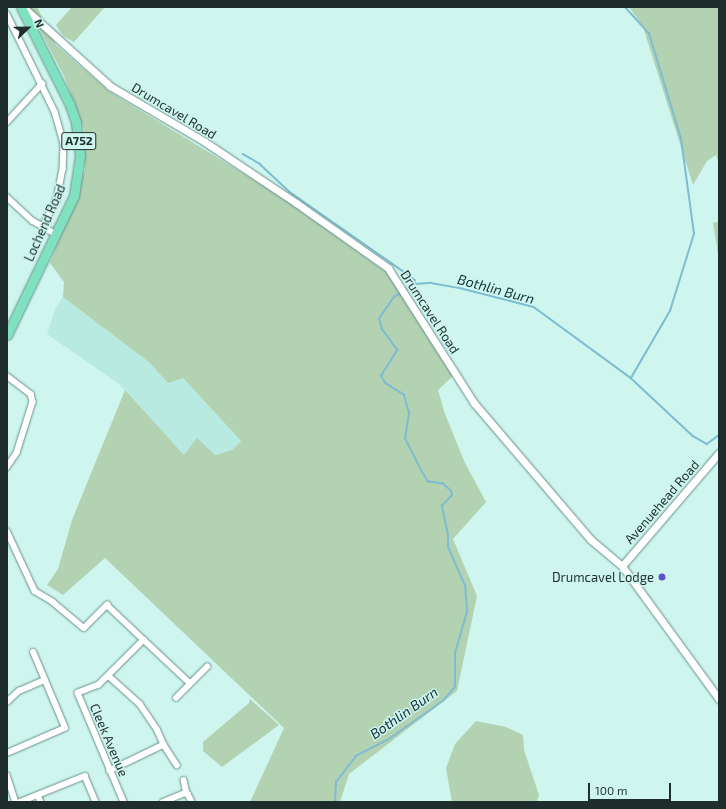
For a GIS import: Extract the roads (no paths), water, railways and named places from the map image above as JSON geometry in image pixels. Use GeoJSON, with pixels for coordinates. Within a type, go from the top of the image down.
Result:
{"type":"FeatureCollection","features":[{"type":"Feature","properties":{"kind":"main road","name":"Lochend Road"},"geometry":{"type":"LineString","coordinates":[[7,335],[57,235],[74,196],[79,176],[79,138],[69,104],[22,7]]}},
{"type":"Feature","properties":{"kind":"street","name":"Drumcavel Road"},"geometry":{"type":"LineString","coordinates":[[22,7],[38,18],[59,41],[110,86],[199,138],[296,203],[388,268],[474,403],[590,539],[622,566],[719,699]]}},
{"type":"Feature","properties":{"kind":"street"},"geometry":{"type":"LineString","coordinates":[[7,14],[42,84],[60,125],[64,144],[63,169],[57,200],[43,228]]}},
{"type":"Feature","properties":{"kind":"street"},"geometry":{"type":"LineString","coordinates":[[8,117],[42,84]]}},
{"type":"Feature","properties":{"kind":"street"},"geometry":{"type":"LineString","coordinates":[[7,198],[43,228],[57,235]]}},
{"type":"Feature","properties":{"kind":"street"},"geometry":{"type":"LineString","coordinates":[[7,376],[31,394],[33,402],[17,453],[7,468]]}},
{"type":"Feature","properties":{"kind":"street","name":"Avenuehead Road"},"geometry":{"type":"LineString","coordinates":[[622,566],[719,453]]}},
{"type":"Feature","properties":{"kind":"street"},"geometry":{"type":"LineString","coordinates":[[7,531],[35,591],[54,602],[84,628],[107,605],[190,683]]}},
{"type":"Feature","properties":{"kind":"street","name":"Cleek Avenue"},"geometry":{"type":"LineString","coordinates":[[124,802],[78,693],[99,685],[144,640]]}},
{"type":"Feature","properties":{"kind":"street"},"geometry":{"type":"LineString","coordinates":[[7,753],[65,728],[33,652]]}},
{"type":"Feature","properties":{"kind":"street"},"geometry":{"type":"LineString","coordinates":[[176,698],[207,667]]}},
{"type":"Feature","properties":{"kind":"street"},"geometry":{"type":"LineString","coordinates":[[109,676],[144,709],[177,766]]}},
{"type":"Feature","properties":{"kind":"street"},"geometry":{"type":"LineString","coordinates":[[7,702],[16,693],[45,680]]}},
{"type":"Feature","properties":{"kind":"street"},"geometry":{"type":"LineString","coordinates":[[110,771],[164,745]]}},
{"type":"Feature","properties":{"kind":"street"},"geometry":{"type":"LineString","coordinates":[[7,775],[16,802]]}},
{"type":"Feature","properties":{"kind":"street"},"geometry":{"type":"LineString","coordinates":[[20,802],[85,776],[96,802]]}},
{"type":"Feature","properties":{"kind":"street"},"geometry":{"type":"LineString","coordinates":[[184,780],[187,794],[192,802]]}},
{"type":"Feature","properties":{"kind":"street"},"geometry":{"type":"LineString","coordinates":[[164,802],[187,794]]}},
{"type":"Feature","properties":{"kind":"street"},"geometry":{"type":"LineString","coordinates":[[38,795],[41,802]]}},
{"type":"Feature","properties":{"kind":"waterway","name":"Bothlin Burn"},"geometry":{"type":"LineString","coordinates":[[406,290],[415,284],[431,283],[460,288],[534,307],[631,378],[670,311],[694,234],[681,139],[649,34],[625,7]]}},
{"type":"Feature","properties":{"kind":"waterway"},"geometry":{"type":"LineString","coordinates":[[243,154],[260,164],[290,192],[415,280],[415,284]]}},
{"type":"Feature","properties":{"kind":"waterway","name":"Bothlin Burn"},"geometry":{"type":"LineString","coordinates":[[335,802],[336,782],[356,756],[389,739],[444,700],[455,687],[455,653],[467,612],[465,586],[448,547],[448,535],[442,506],[452,495],[451,491],[443,484],[428,482],[405,439],[409,413],[404,395],[385,383],[381,376],[397,350],[382,329],[379,319],[394,297],[401,293]]}},
{"type":"Feature","properties":{"kind":"waterway"},"geometry":{"type":"LineString","coordinates":[[631,378],[693,436],[707,444],[719,435]]}},
{"type":"Feature","properties":{"kind":"place","name":"Drumcavel Lodge"},"geometry":{"type":"Point","coordinates":[662,577]}}]}
